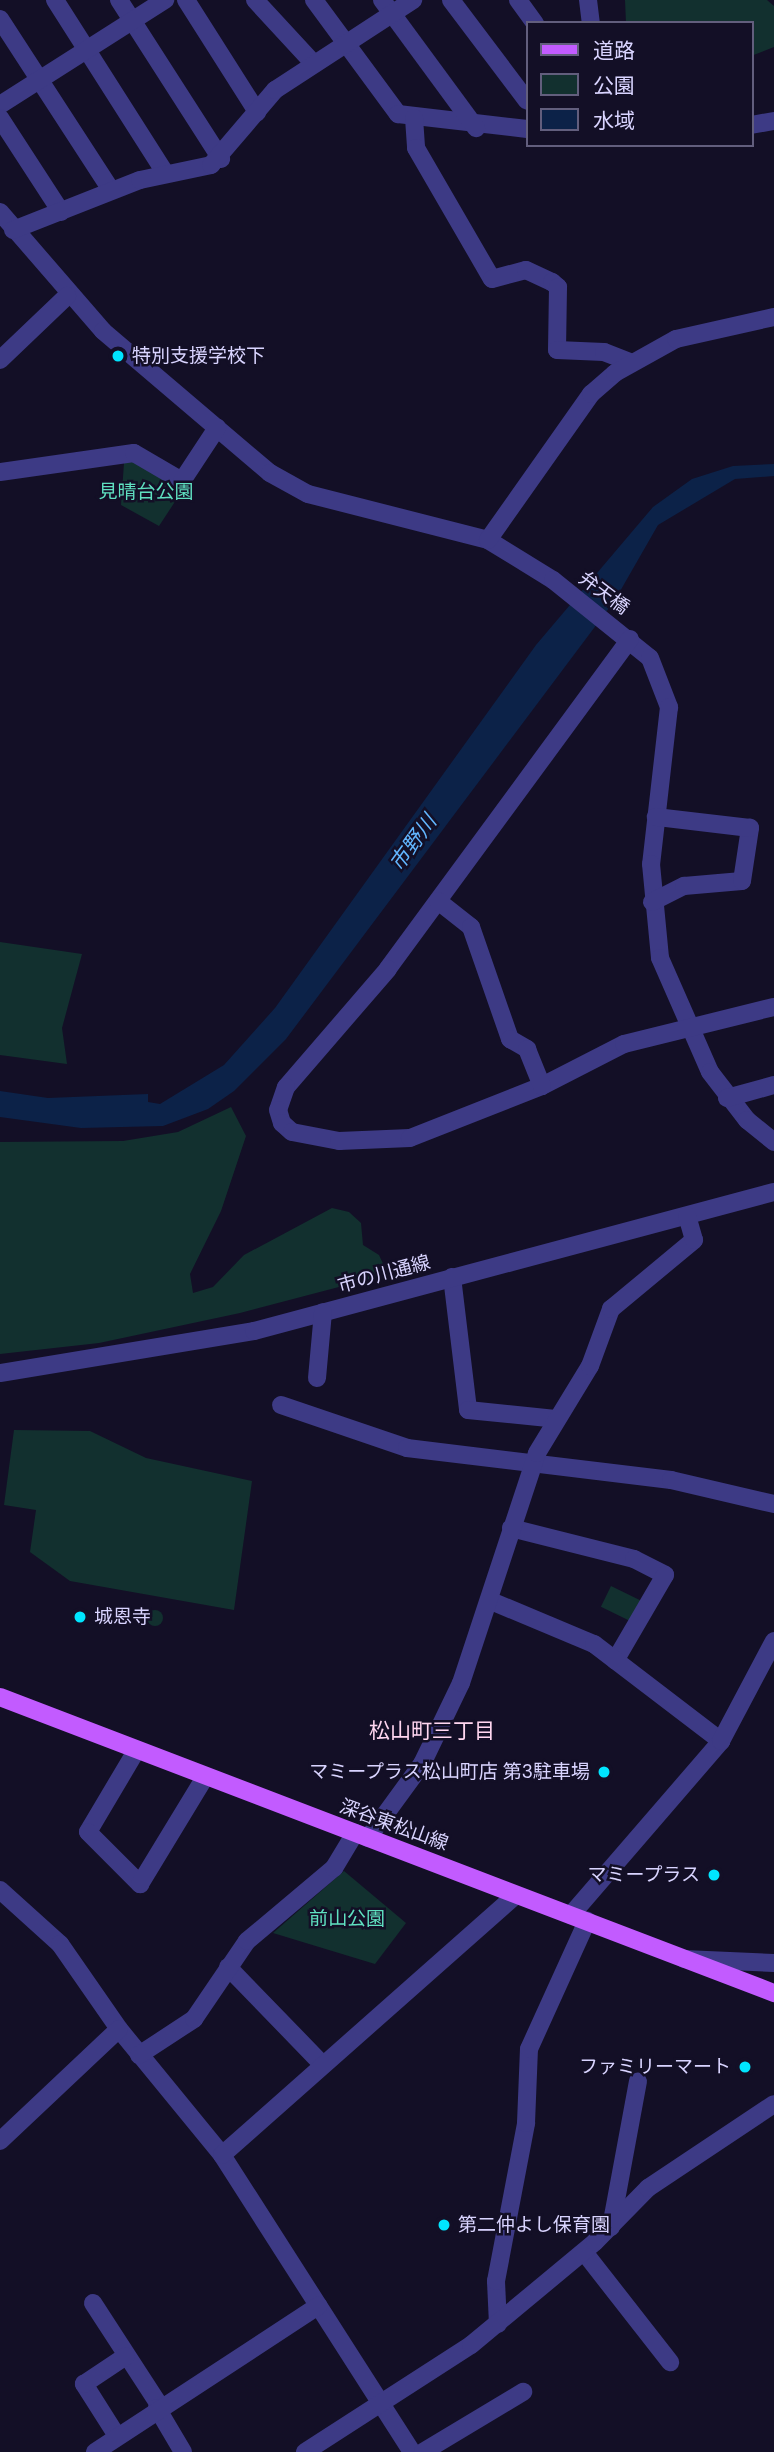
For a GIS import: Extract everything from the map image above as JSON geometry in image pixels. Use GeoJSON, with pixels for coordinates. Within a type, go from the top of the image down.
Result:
{"type":"FeatureCollection","features":[{"type":"Feature","properties":{"kind":"main road","name":"深谷東松山線"},"geometry":{"type":"LineString","coordinates":[[0,1697],[774,1993]]}},
{"type":"Feature","properties":{"kind":"street"},"geometry":{"type":"LineString","coordinates":[[55,0],[166,174]]}},
{"type":"Feature","properties":{"kind":"street"},"geometry":{"type":"LineString","coordinates":[[119,0],[221,159]]}},
{"type":"Feature","properties":{"kind":"street"},"geometry":{"type":"LineString","coordinates":[[0,105],[165,0]]}},
{"type":"Feature","properties":{"kind":"street"},"geometry":{"type":"LineString","coordinates":[[186,0],[257,112]]}},
{"type":"Feature","properties":{"kind":"street"},"geometry":{"type":"LineString","coordinates":[[255,0],[314,64]]}},
{"type":"Feature","properties":{"kind":"street"},"geometry":{"type":"LineString","coordinates":[[314,0],[398,114],[476,128],[526,129]]}},
{"type":"Feature","properties":{"kind":"street"},"geometry":{"type":"LineString","coordinates":[[5,221],[61,212],[111,190],[221,159],[275,90],[347,43],[387,7],[413,0]]}},
{"type":"Feature","properties":{"kind":"street"},"geometry":{"type":"LineString","coordinates":[[451,0],[526,99]]}},
{"type":"Feature","properties":{"kind":"street"},"geometry":{"type":"LineString","coordinates":[[519,0],[534,21]]}},
{"type":"Feature","properties":{"kind":"street"},"geometry":{"type":"LineString","coordinates":[[588,0],[591,21]]}},
{"type":"Feature","properties":{"kind":"street"},"geometry":{"type":"LineString","coordinates":[[387,7],[476,128]]}},
{"type":"Feature","properties":{"kind":"street"},"geometry":{"type":"LineString","coordinates":[[0,19],[111,190]]}},
{"type":"Feature","properties":{"kind":"street"},"geometry":{"type":"LineString","coordinates":[[0,118],[61,212]]}},
{"type":"Feature","properties":{"kind":"street"},"geometry":{"type":"LineString","coordinates":[[414,118],[416,148],[492,279],[526,270],[552,282],[558,287],[558,350],[604,352],[630,362]]}},
{"type":"Feature","properties":{"kind":"street"},"geometry":{"type":"LineString","coordinates":[[753,125],[774,121]]}},
{"type":"Feature","properties":{"kind":"street","name":"弁天橋"},"geometry":{"type":"LineString","coordinates":[[5,221],[67,296],[217,428],[308,495],[488,540],[553,580],[630,639],[650,658],[667,690],[652,902],[660,958],[687,1026],[727,1098],[774,1142]]}},
{"type":"Feature","properties":{"kind":"street"},"geometry":{"type":"LineString","coordinates":[[0,359],[67,296]]}},
{"type":"Feature","properties":{"kind":"street"},"geometry":{"type":"LineString","coordinates":[[488,540],[591,394],[630,362],[676,339],[774,317]]}},
{"type":"Feature","properties":{"kind":"street"},"geometry":{"type":"LineString","coordinates":[[0,472],[134,453],[182,481],[217,428]]}},
{"type":"Feature","properties":{"kind":"street"},"geometry":{"type":"LineString","coordinates":[[630,639],[354,1013],[286,1087],[278,1110],[282,1123],[292,1132],[339,1141],[410,1138],[542,1086],[624,1044],[687,1026],[774,1007]]}},
{"type":"Feature","properties":{"kind":"street"},"geometry":{"type":"LineString","coordinates":[[652,902],[684,886],[742,881],[750,828],[656,817]]}},
{"type":"Feature","properties":{"kind":"street"},"geometry":{"type":"LineString","coordinates":[[438,901],[471,927],[510,1039],[527,1049],[542,1086]]}},
{"type":"Feature","properties":{"kind":"street"},"geometry":{"type":"LineString","coordinates":[[727,1098],[774,1085]]}},
{"type":"Feature","properties":{"kind":"street","name":"市の川通線"},"geometry":{"type":"LineString","coordinates":[[0,1373],[171,1348],[323,1312],[774,1192]]}},
{"type":"Feature","properties":{"kind":"street"},"geometry":{"type":"LineString","coordinates":[[139,2055],[194,2019],[247,1941],[334,1868],[441,1728],[491,1601],[510,1528],[531,1466],[556,1419],[590,1366],[611,1309],[694,1240],[687,1216]]}},
{"type":"Feature","properties":{"kind":"street"},"geometry":{"type":"LineString","coordinates":[[453,1277],[468,1410],[556,1419]]}},
{"type":"Feature","properties":{"kind":"street"},"geometry":{"type":"LineString","coordinates":[[317,1378],[323,1312]]}},
{"type":"Feature","properties":{"kind":"street"},"geometry":{"type":"LineString","coordinates":[[281,1405],[407,1448],[531,1466],[671,1480],[774,1504]]}},
{"type":"Feature","properties":{"kind":"street"},"geometry":{"type":"LineString","coordinates":[[510,1528],[634,1559],[665,1575],[615,1661]]}},
{"type":"Feature","properties":{"kind":"street"},"geometry":{"type":"LineString","coordinates":[[491,1601],[587,1640],[721,1741]]}},
{"type":"Feature","properties":{"kind":"street"},"geometry":{"type":"LineString","coordinates":[[498,2324],[496,2281],[526,2123],[529,2049],[579,1918],[721,1741],[774,1641]]}},
{"type":"Feature","properties":{"kind":"street"},"geometry":{"type":"LineString","coordinates":[[136,1751],[88,1832],[140,1885],[205,1777]]}},
{"type":"Feature","properties":{"kind":"street"},"geometry":{"type":"LineString","coordinates":[[222,2155],[516,1895]]}},
{"type":"Feature","properties":{"kind":"street"},"geometry":{"type":"LineString","coordinates":[[2,1896],[60,1944],[119,2029],[222,2155],[412,2452]]}},
{"type":"Feature","properties":{"kind":"street"},"geometry":{"type":"LineString","coordinates":[[684,1959],[774,1963]]}},
{"type":"Feature","properties":{"kind":"street"},"geometry":{"type":"LineString","coordinates":[[228,1966],[323,2066]]}},
{"type":"Feature","properties":{"kind":"street"},"geometry":{"type":"LineString","coordinates":[[0,2141],[119,2029]]}},
{"type":"Feature","properties":{"kind":"street"},"geometry":{"type":"LineString","coordinates":[[611,2227],[638,2081]]}},
{"type":"Feature","properties":{"kind":"street"},"geometry":{"type":"LineString","coordinates":[[305,2452],[498,2324],[584,2252],[648,2188],[774,2104]]}},
{"type":"Feature","properties":{"kind":"street"},"geometry":{"type":"LineString","coordinates":[[584,2252],[670,2362]]}},
{"type":"Feature","properties":{"kind":"street"},"geometry":{"type":"LineString","coordinates":[[93,2303],[183,2452]]}},
{"type":"Feature","properties":{"kind":"street"},"geometry":{"type":"LineString","coordinates":[[95,2452],[158,2407],[318,2306]]}},
{"type":"Feature","properties":{"kind":"street"},"geometry":{"type":"LineString","coordinates":[[117,2436],[84,2384],[126,2356]]}},
{"type":"Feature","properties":{"kind":"street"},"geometry":{"type":"LineString","coordinates":[[422,2452],[523,2392]]}},
{"type":"Feature","properties":{"kind":"green space"},"geometry":{"type":"Polygon","coordinates":[[[625,0],[767,0],[774,6],[774,47],[753,55],[753,21],[626,21],[625,0]]]}},
{"type":"Feature","properties":{"kind":"green space","name":"見晴台公園"},"geometry":{"type":"Polygon","coordinates":[[[139,461],[182,491],[159,526],[121,505],[124,463],[139,461]]]}},
{"type":"Feature","properties":{"kind":"green space"},"geometry":{"type":"Polygon","coordinates":[[[0,942],[82,954],[62,1028],[67,1064],[0,1055],[0,942]]]}},
{"type":"Feature","properties":{"kind":"green space"},"geometry":{"type":"Polygon","coordinates":[[[231,1107],[246,1136],[221,1211],[190,1274],[193,1293],[213,1287],[244,1255],[332,1208],[349,1212],[361,1223],[363,1245],[379,1255],[385,1268],[377,1277],[240,1313],[99,1343],[0,1354],[0,1142],[123,1141],[178,1132],[231,1107]]]}},
{"type":"Feature","properties":{"kind":"green space"},"geometry":{"type":"Polygon","coordinates":[[[14,1430],[90,1431],[146,1458],[252,1481],[234,1610],[70,1581],[30,1552],[36,1510],[4,1505],[14,1430]]]}},
{"type":"Feature","properties":{"kind":"green space"},"geometry":{"type":"Polygon","coordinates":[[[611,1586],[644,1602],[634,1623],[601,1607],[611,1586]]]}},
{"type":"Feature","properties":{"kind":"green space"},"geometry":{"type":"Polygon","coordinates":[[[152,1610],[158,1610],[163,1618],[161,1624],[152,1626],[147,1621],[147,1615],[152,1610]]]}},
{"type":"Feature","properties":{"kind":"green space","name":"前山公園"},"geometry":{"type":"Polygon","coordinates":[[[344,1871],[406,1923],[375,1964],[273,1933],[344,1871]]]}},
{"type":"Feature","properties":{"kind":"water","name":"市野川"},"geometry":{"type":"Polygon","coordinates":[[[774,464],[774,476],[735,479],[658,525],[615,600],[286,1039],[234,1091],[208,1109],[163,1126],[81,1128],[0,1117],[0,1091],[48,1098],[148,1094],[148,1102],[160,1104],[224,1065],[275,1008],[536,645],[653,507],[692,479],[733,466],[774,464]]]}},
{"type":"Feature","properties":{"kind":"place","name":"特別支援学校下"},"geometry":{"type":"Point","coordinates":[118,356]}},
{"type":"Feature","properties":{"kind":"place","name":"城恩寺"},"geometry":{"type":"Point","coordinates":[80,1617]}},
{"type":"Feature","properties":{"kind":"place","name":"マミープラス松山町店 第3駐車場"},"geometry":{"type":"Point","coordinates":[604,1772]}},
{"type":"Feature","properties":{"kind":"place","name":"マミープラス"},"geometry":{"type":"Point","coordinates":[714,1875]}},
{"type":"Feature","properties":{"kind":"place","name":"ファミリーマート"},"geometry":{"type":"Point","coordinates":[745,2067]}},
{"type":"Feature","properties":{"kind":"place","name":"第二仲よし保育園"},"geometry":{"type":"Point","coordinates":[444,2225]}},
{"type":"Feature","properties":{"kind":"district","name":"松山町三丁目"},"geometry":{"type":"Point","coordinates":[432,1731]}}]}
